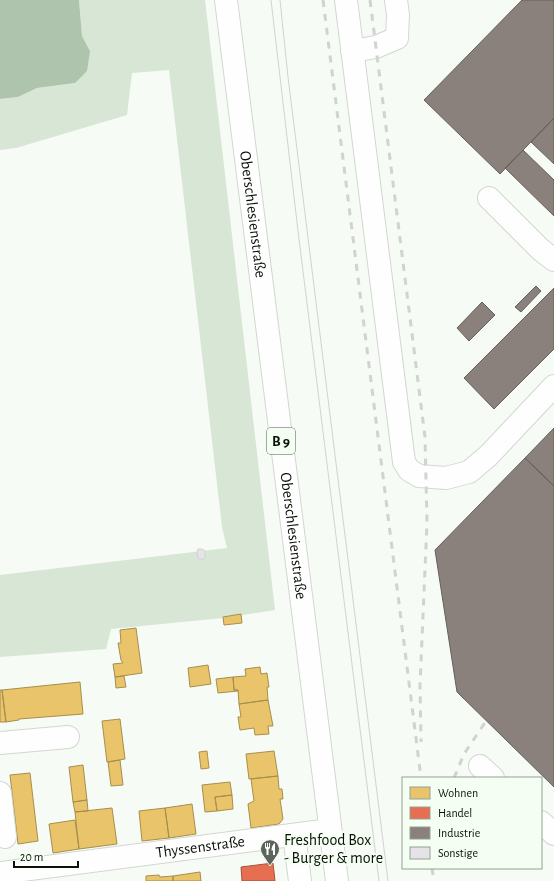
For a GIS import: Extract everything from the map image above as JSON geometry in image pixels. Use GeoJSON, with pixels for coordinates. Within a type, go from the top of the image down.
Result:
{"type":"FeatureCollection","features":[{"type":"Feature","properties":{"kind":"main road","name":"Oberschlesienstraße"},"geometry":{"type":"LineString","coordinates":[[226,0],[336,881]]}},
{"type":"Feature","properties":{"kind":"main road"},"geometry":{"type":"LineString","coordinates":[[346,0],[404,462],[409,470],[419,476],[446,478],[469,472],[488,456],[554,386]]}},
{"type":"Feature","properties":{"kind":"main road"},"geometry":{"type":"LineString","coordinates":[[352,51],[376,47],[397,38],[398,15],[396,0]]}},
{"type":"Feature","properties":{"kind":"main road"},"geometry":{"type":"LineString","coordinates":[[490,198],[541,250],[554,260]]}},
{"type":"Feature","properties":{"kind":"main road"},"geometry":{"type":"LineString","coordinates":[[0,743],[68,737]]}},
{"type":"Feature","properties":{"kind":"main road"},"geometry":{"type":"LineString","coordinates":[[0,793],[5,837]]}},
{"type":"Feature","properties":{"kind":"main road"},"geometry":{"type":"LineString","coordinates":[[542,823],[554,834]]}},
{"type":"Feature","properties":{"kind":"main road","name":"Thyssenstraße"},"geometry":{"type":"LineString","coordinates":[[0,873],[330,830]]}},
{"type":"Feature","properties":{"kind":"main road"},"geometry":{"type":"LineString","coordinates":[[294,835],[300,881]]}},
{"type":"Feature","properties":{"kind":"shaded area"},"geometry":{"type":"Polygon","coordinates":[[[0,0],[79,0],[82,36],[90,51],[87,71],[75,83],[37,88],[18,97],[0,99],[0,0]]]}},
{"type":"Feature","properties":{"kind":"shaded area"},"geometry":{"type":"Polygon","coordinates":[[[79,0],[205,0],[275,610],[223,618],[111,629],[106,649],[0,657],[0,575],[227,548],[222,527],[169,70],[132,73],[127,115],[16,148],[0,150],[0,98],[18,97],[37,88],[75,83],[90,51],[82,36],[79,0]]]}},
{"type":"Feature","properties":{"kind":"building: Wohnen"},"geometry":{"type":"Polygon","coordinates":[[[241,614],[242,623],[224,625],[223,617],[241,614]]]}},
{"type":"Feature","properties":{"kind":"building: Wohnen"},"geometry":{"type":"Polygon","coordinates":[[[136,628],[142,673],[115,677],[113,664],[123,663],[121,660],[118,643],[121,643],[120,630],[136,628]]]}},
{"type":"Feature","properties":{"kind":"building: Wohnen"},"geometry":{"type":"Polygon","coordinates":[[[208,665],[211,684],[190,687],[188,668],[208,665]]]}},
{"type":"Feature","properties":{"kind":"building: Wohnen"},"geometry":{"type":"Polygon","coordinates":[[[260,667],[261,674],[267,673],[269,687],[267,687],[268,700],[239,704],[238,690],[234,690],[233,677],[246,676],[245,669],[260,667]]]}},
{"type":"Feature","properties":{"kind":"building: Wohnen"},"geometry":{"type":"Polygon","coordinates":[[[124,676],[126,687],[116,688],[115,677],[124,676]]]}},
{"type":"Feature","properties":{"kind":"building: Wohnen"},"geometry":{"type":"Polygon","coordinates":[[[233,677],[234,690],[238,691],[218,693],[216,679],[233,677]]]}},
{"type":"Feature","properties":{"kind":"building: Wohnen"},"geometry":{"type":"Polygon","coordinates":[[[80,682],[83,714],[19,719],[6,722],[2,690],[80,682]]]}},
{"type":"Feature","properties":{"kind":"building: Wohnen"},"geometry":{"type":"Polygon","coordinates":[[[0,690],[2,690],[6,722],[0,722],[0,690]]]}},
{"type":"Feature","properties":{"kind":"building: Wohnen"},"geometry":{"type":"Polygon","coordinates":[[[268,700],[273,726],[268,726],[269,734],[255,735],[254,728],[240,730],[238,717],[241,717],[239,704],[268,700]]]}},
{"type":"Feature","properties":{"kind":"building: Wohnen"},"geometry":{"type":"Polygon","coordinates":[[[120,719],[125,759],[107,762],[102,721],[120,719]]]}},
{"type":"Feature","properties":{"kind":"building: Wohnen"},"geometry":{"type":"Polygon","coordinates":[[[207,751],[209,768],[201,769],[199,752],[207,751]]]}},
{"type":"Feature","properties":{"kind":"building: Wohnen"},"geometry":{"type":"Polygon","coordinates":[[[274,751],[278,776],[249,779],[246,754],[274,751]]]}},
{"type":"Feature","properties":{"kind":"building: Wohnen"},"geometry":{"type":"Polygon","coordinates":[[[120,760],[123,785],[111,786],[108,762],[120,760]]]}},
{"type":"Feature","properties":{"kind":"building: Wohnen"},"geometry":{"type":"Polygon","coordinates":[[[83,765],[87,800],[73,802],[69,767],[83,765]]]}},
{"type":"Feature","properties":{"kind":"building: Wohnen"},"geometry":{"type":"Polygon","coordinates":[[[30,773],[38,841],[18,844],[10,775],[30,773]]]}},
{"type":"Feature","properties":{"kind":"building: Wohnen"},"geometry":{"type":"Polygon","coordinates":[[[278,776],[279,789],[282,789],[283,799],[280,799],[283,819],[279,824],[251,828],[248,804],[254,801],[251,779],[278,776]]]}},
{"type":"Feature","properties":{"kind":"building: Wohnen"},"geometry":{"type":"Polygon","coordinates":[[[230,782],[232,795],[215,797],[217,811],[205,812],[202,785],[230,782]]]}},
{"type":"Feature","properties":{"kind":"building: Wohnen"},"geometry":{"type":"Polygon","coordinates":[[[232,795],[233,809],[217,811],[215,797],[232,795]]]}},
{"type":"Feature","properties":{"kind":"building: Wohnen"},"geometry":{"type":"Polygon","coordinates":[[[87,800],[88,811],[75,812],[73,802],[87,800]]]}},
{"type":"Feature","properties":{"kind":"building: Wohnen"},"geometry":{"type":"Polygon","coordinates":[[[192,804],[196,834],[169,838],[165,808],[192,804]]]}},
{"type":"Feature","properties":{"kind":"building: Wohnen"},"geometry":{"type":"Polygon","coordinates":[[[112,808],[117,844],[79,849],[75,812],[112,808]]]}},
{"type":"Feature","properties":{"kind":"building: Wohnen"},"geometry":{"type":"Polygon","coordinates":[[[165,808],[169,838],[142,841],[139,811],[165,808]]]}},
{"type":"Feature","properties":{"kind":"building: Wohnen"},"geometry":{"type":"Polygon","coordinates":[[[75,820],[79,849],[53,853],[49,824],[75,820]]]}},
{"type":"Feature","properties":{"kind":"building: Wohnen"},"geometry":{"type":"Polygon","coordinates":[[[200,872],[201,881],[173,881],[173,876],[200,872]]]}},
{"type":"Feature","properties":{"kind":"building: Wohnen"},"geometry":{"type":"Polygon","coordinates":[[[159,875],[160,877],[173,876],[173,881],[146,881],[146,876],[159,875]]]}},
{"type":"Feature","properties":{"kind":"building: Handel"},"geometry":{"type":"Polygon","coordinates":[[[273,863],[275,881],[242,881],[241,867],[273,863]]]}},
{"type":"Feature","properties":{"kind":"building: Industrie"},"geometry":{"type":"Polygon","coordinates":[[[522,0],[554,0],[554,118],[500,174],[424,100],[522,0]]]}},
{"type":"Feature","properties":{"kind":"building: Industrie"},"geometry":{"type":"Polygon","coordinates":[[[554,118],[554,164],[531,142],[554,118]]]}},
{"type":"Feature","properties":{"kind":"building: Industrie"},"geometry":{"type":"Polygon","coordinates":[[[523,150],[554,180],[554,216],[505,168],[523,150]]]}},
{"type":"Feature","properties":{"kind":"building: Industrie"},"geometry":{"type":"Polygon","coordinates":[[[536,286],[541,291],[521,312],[515,307],[536,286]]]}},
{"type":"Feature","properties":{"kind":"building: Industrie"},"geometry":{"type":"Polygon","coordinates":[[[554,288],[554,349],[494,409],[464,378],[554,288]]]}},
{"type":"Feature","properties":{"kind":"building: Industrie"},"geometry":{"type":"Polygon","coordinates":[[[482,302],[495,315],[469,341],[457,328],[482,302]]]}},
{"type":"Feature","properties":{"kind":"building: Industrie"},"geometry":{"type":"Polygon","coordinates":[[[554,428],[554,486],[525,458],[554,428]]]}},
{"type":"Feature","properties":{"kind":"building: Industrie"},"geometry":{"type":"Polygon","coordinates":[[[525,458],[554,486],[554,787],[457,692],[435,550],[525,458]]]}},
{"type":"Feature","properties":{"kind":"building: Sonstige"},"geometry":{"type":"Polygon","coordinates":[[[198,549],[205,551],[205,557],[203,560],[198,558],[198,549]]]}},
{"type":"Feature","properties":{"kind":"tram line"},"geometry":{"type":"LineString","coordinates":[[271,0],[298,231],[379,881]]}},
{"type":"Feature","properties":{"kind":"tram line"},"geometry":{"type":"LineString","coordinates":[[280,0],[288,77],[388,881]]}},
{"type":"Feature","properties":{"kind":"railway"},"geometry":{"type":"LineString","coordinates":[[323,0],[421,777]]}},
{"type":"Feature","properties":{"kind":"railway"},"geometry":{"type":"LineString","coordinates":[[370,0],[425,437],[427,523],[420,685],[421,742]]}},
{"type":"Feature","properties":{"kind":"railway"},"geometry":{"type":"LineString","coordinates":[[454,777],[464,754],[486,721]]}},
{"type":"Feature","properties":{"kind":"railway"},"geometry":{"type":"LineString","coordinates":[[432,869],[434,881]]}},
{"type":"Feature","properties":{"kind":"place","name":"Freshfood Box - Burger & more"},"geometry":{"type":"Point","coordinates":[270,866]}}]}
